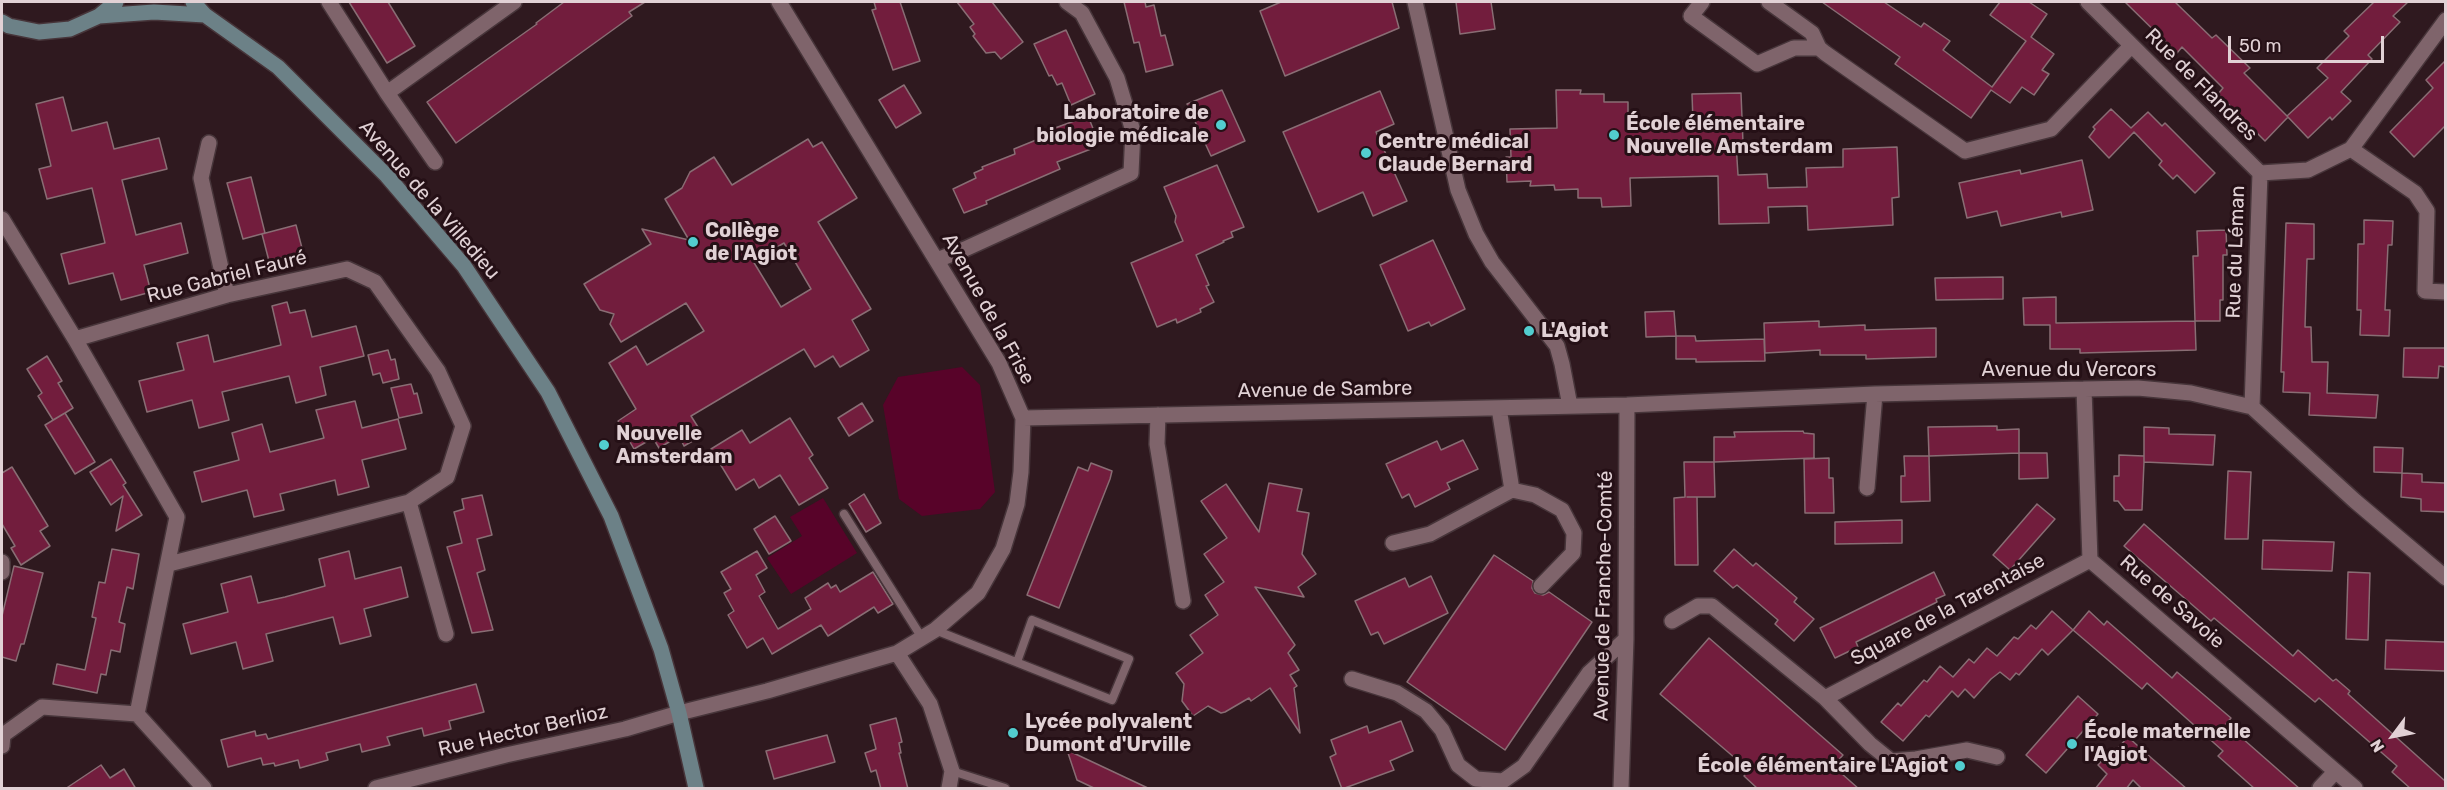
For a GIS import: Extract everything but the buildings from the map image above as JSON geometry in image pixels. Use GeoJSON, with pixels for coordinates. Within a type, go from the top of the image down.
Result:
{"type":"FeatureCollection","features":[{"type":"Feature","properties":{"kind":"street"},"geometry":{"type":"LineString","coordinates":[[2,22],[9,26],[39,32],[70,29],[99,16],[116,2]]}},
{"type":"Feature","properties":{"kind":"street","name":"Avenue de la Villedieu"},"geometry":{"type":"LineString","coordinates":[[193,2],[205,15],[278,68],[305,92],[387,177],[464,266],[548,392],[611,516],[661,649],[679,713],[696,789]]}},
{"type":"Feature","properties":{"kind":"street"},"geometry":{"type":"LineString","coordinates":[[329,2],[387,93],[435,162]]}},
{"type":"Feature","properties":{"kind":"street"},"geometry":{"type":"LineString","coordinates":[[387,93],[514,2]]}},
{"type":"Feature","properties":{"kind":"street","name":"Avenue de la Frise"},"geometry":{"type":"LineString","coordinates":[[679,713],[768,691],[897,652],[935,630],[978,593],[1003,549],[1017,504],[1023,418],[999,363],[779,2]]}},
{"type":"Feature","properties":{"kind":"street"},"geometry":{"type":"LineString","coordinates":[[937,260],[1131,173],[1133,131],[1117,78],[1082,13],[1067,2]]}},
{"type":"Feature","properties":{"kind":"street"},"geometry":{"type":"LineString","coordinates":[[1415,2],[1458,190],[1476,234],[1492,262],[1557,345],[1570,406]]}},
{"type":"Feature","properties":{"kind":"street"},"geometry":{"type":"LineString","coordinates":[[1702,2],[1691,16],[1757,64],[1794,48],[1819,48]]}},
{"type":"Feature","properties":{"kind":"street"},"geometry":{"type":"LineString","coordinates":[[1769,2],[1812,33],[1819,48],[1965,151],[2051,129],[2132,46]]}},
{"type":"Feature","properties":{"kind":"street","name":"Rue de Flandres"},"geometry":{"type":"LineString","coordinates":[[2088,2],[2260,173]]}},
{"type":"Feature","properties":{"kind":"street"},"geometry":{"type":"LineString","coordinates":[[99,16],[154,12],[205,15]]}},
{"type":"Feature","properties":{"kind":"street","name":"Rue du Léman"},"geometry":{"type":"LineString","coordinates":[[2252,407],[2260,173],[2308,170],[2351,149],[2445,20]]}},
{"type":"Feature","properties":{"kind":"street"},"geometry":{"type":"LineString","coordinates":[[209,143],[201,178],[227,295]]}},
{"type":"Feature","properties":{"kind":"street"},"geometry":{"type":"LineString","coordinates":[[2351,149],[2415,193],[2427,211],[2425,291],[2445,292]]}},
{"type":"Feature","properties":{"kind":"street"},"geometry":{"type":"LineString","coordinates":[[2,219],[75,339],[177,517],[137,714]]}},
{"type":"Feature","properties":{"kind":"street","name":"Rue Gabriel Fauré"},"geometry":{"type":"LineString","coordinates":[[75,339],[227,295],[347,270],[375,282],[438,371],[464,426],[447,477],[410,502],[169,564]]}},
{"type":"Feature","properties":{"kind":"street","name":"Avenue du Vercors"},"geometry":{"type":"LineString","coordinates":[[1627,405],[1875,394],[2084,389],[2138,388],[2192,393],[2252,407],[2355,501],[2445,578]]}},
{"type":"Feature","properties":{"kind":"street","name":"Rue de Savoie"},"geometry":{"type":"LineString","coordinates":[[2084,389],[2090,560],[2355,789]]}},
{"type":"Feature","properties":{"kind":"street"},"geometry":{"type":"LineString","coordinates":[[1868,488],[1875,394]]}},
{"type":"Feature","properties":{"kind":"street","name":"Avenue de Sambre"},"geometry":{"type":"LineString","coordinates":[[1023,418],[1627,405]]}},
{"type":"Feature","properties":{"kind":"street","name":"Avenue de Franche-Comté"},"geometry":{"type":"LineString","coordinates":[[1621,789],[1626,639],[1627,405]]}},
{"type":"Feature","properties":{"kind":"street"},"geometry":{"type":"LineString","coordinates":[[1499,408],[1512,490]]}},
{"type":"Feature","properties":{"kind":"street"},"geometry":{"type":"LineString","coordinates":[[1158,415],[1157,444],[1183,600]]}},
{"type":"Feature","properties":{"kind":"street"},"geometry":{"type":"LineString","coordinates":[[1393,543],[1430,534],[1512,490],[1535,495],[1562,510],[1574,533],[1573,554],[1541,586]]}},
{"type":"Feature","properties":{"kind":"street"},"geometry":{"type":"LineString","coordinates":[[410,502],[446,634]]}},
{"type":"Feature","properties":{"kind":"street","name":"Square de la Tarentaise"},"geometry":{"type":"LineString","coordinates":[[1825,698],[2090,560]]}},
{"type":"Feature","properties":{"kind":"street"},"geometry":{"type":"LineString","coordinates":[[2,562],[2,572]]}},
{"type":"Feature","properties":{"kind":"street"},"geometry":{"type":"LineString","coordinates":[[1672,621],[1698,606],[1712,606],[1825,698],[1870,744],[1891,761],[1967,750],[1997,757]]}},
{"type":"Feature","properties":{"kind":"street"},"geometry":{"type":"LineString","coordinates":[[1352,679],[1397,693],[1426,711],[1442,730],[1458,765],[1476,778],[1503,781],[1524,766],[1589,673],[1626,639]]}},
{"type":"Feature","properties":{"kind":"street"},"geometry":{"type":"LineString","coordinates":[[897,652],[930,704],[952,771],[949,789]]}},
{"type":"Feature","properties":{"kind":"street"},"geometry":{"type":"LineString","coordinates":[[2,738],[42,707],[137,714],[204,789]]}},
{"type":"Feature","properties":{"kind":"street","name":"Rue Hector Berlioz"},"geometry":{"type":"LineString","coordinates":[[376,789],[506,755],[625,729],[679,713]]}},
{"type":"Feature","properties":{"kind":"street"},"geometry":{"type":"LineString","coordinates":[[2320,789],[2335,772]]}},
{"type":"Feature","properties":{"kind":"lane"},"geometry":{"type":"LineString","coordinates":[[843,514],[922,638]]}},
{"type":"Feature","properties":{"kind":"lane"},"geometry":{"type":"LineString","coordinates":[[935,630],[1112,700],[1129,659],[1032,621],[1017,662]]}},
{"type":"Feature","properties":{"kind":"lane"},"geometry":{"type":"LineString","coordinates":[[952,771],[1005,789]]}},
{"type":"Feature","properties":{"kind":"shaded area"},"geometry":{"type":"Polygon","coordinates":[[[962,367],[980,385],[995,492],[980,509],[922,516],[899,499],[883,405],[898,377],[962,367]]]}},
{"type":"Feature","properties":{"kind":"shaded area"},"geometry":{"type":"Polygon","coordinates":[[[823,498],[857,553],[791,594],[767,558],[802,536],[790,517],[823,498]]]}},
{"type":"Feature","properties":{"kind":"place","name":"Laboratoire de biologie médicale"},"geometry":{"type":"Point","coordinates":[1221,125]}},
{"type":"Feature","properties":{"kind":"place","name":"École élémentaire Nouvelle Amsterdam"},"geometry":{"type":"Point","coordinates":[1614,135]}},
{"type":"Feature","properties":{"kind":"place","name":"Centre médical Claude Bernard"},"geometry":{"type":"Point","coordinates":[1366,153]}},
{"type":"Feature","properties":{"kind":"place","name":"Collège de l'Agiot"},"geometry":{"type":"Point","coordinates":[693,242]}},
{"type":"Feature","properties":{"kind":"place","name":"L'Agiot"},"geometry":{"type":"Point","coordinates":[1529,331]}},
{"type":"Feature","properties":{"kind":"place","name":"Nouvelle Amsterdam"},"geometry":{"type":"Point","coordinates":[604,445]}},
{"type":"Feature","properties":{"kind":"place","name":"Lycée polyvalent Dumont d'Urville"},"geometry":{"type":"Point","coordinates":[1013,733]}},
{"type":"Feature","properties":{"kind":"place","name":"École maternelle l'Agiot"},"geometry":{"type":"Point","coordinates":[2072,744]}},
{"type":"Feature","properties":{"kind":"place","name":"École élémentaire L'Agiot"},"geometry":{"type":"Point","coordinates":[1960,766]}}]}
